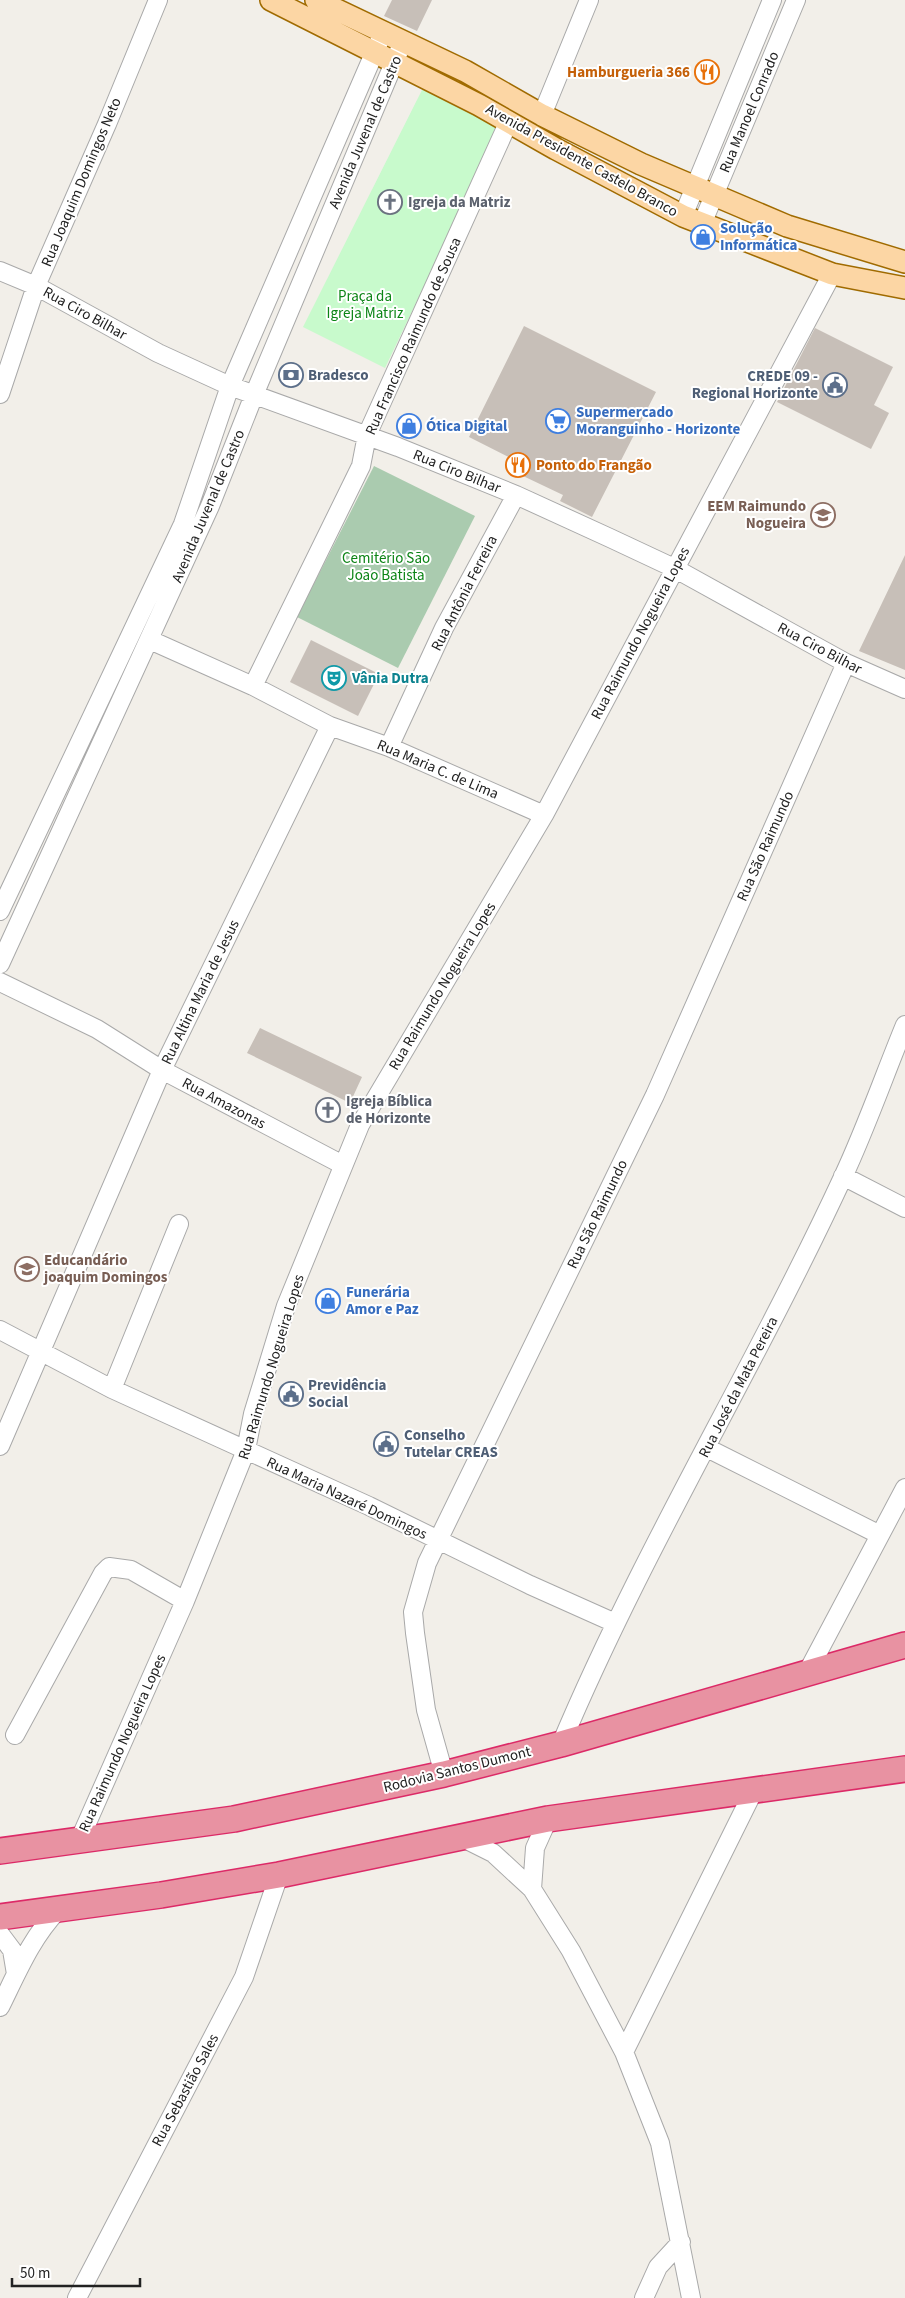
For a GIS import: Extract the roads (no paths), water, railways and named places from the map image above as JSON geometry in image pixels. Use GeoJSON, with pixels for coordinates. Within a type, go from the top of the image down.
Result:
{"type":"FeatureCollection","features":[{"type":"Feature","properties":{"kind":"highway","name":"Rodovia Santos Dumont"},"geometry":{"type":"LineString","coordinates":[[0,1851],[234,1819],[444,1774],[561,1744],[808,1671],[905,1645]]}},
{"type":"Feature","properties":{"kind":"highway"},"geometry":{"type":"LineString","coordinates":[[0,1917],[58,1910],[279,1875],[548,1819],[905,1769]]}},
{"type":"Feature","properties":{"kind":"main road","name":"Avenida Presidente Castelo Branco"},"geometry":{"type":"LineString","coordinates":[[271,0],[509,121],[556,149],[693,220],[832,274],[905,288]]}},
{"type":"Feature","properties":{"kind":"main road","name":"Avenida Presidente Castelo Branco"},"geometry":{"type":"LineString","coordinates":[[316,0],[465,71],[592,141],[787,226],[905,262]]}},
{"type":"Feature","properties":{"kind":"street","name":"Rua Joaquim Domingos Neto"},"geometry":{"type":"LineString","coordinates":[[0,394],[36,286],[107,124],[158,0]]}},
{"type":"Feature","properties":{"kind":"street"},"geometry":{"type":"LineString","coordinates":[[542,115],[589,0]]}},
{"type":"Feature","properties":{"kind":"street","name":"Rua Manoel Conrado"},"geometry":{"type":"LineString","coordinates":[[705,191],[772,0]]}},
{"type":"Feature","properties":{"kind":"street","name":"Rua Manoel Conrado"},"geometry":{"type":"LineString","coordinates":[[693,220],[796,0]]}},
{"type":"Feature","properties":{"kind":"street","name":"Avenida Juvenal de Castro"},"geometry":{"type":"LineString","coordinates":[[0,910],[183,524],[230,386],[384,32]]}},
{"type":"Feature","properties":{"kind":"street","name":"Avenida Juvenal de Castro"},"geometry":{"type":"LineString","coordinates":[[0,964],[210,506],[254,395],[404,42]]}},
{"type":"Feature","properties":{"kind":"street","name":"Rua Francisco Raimundo de Sousa"},"geometry":{"type":"LineString","coordinates":[[252,686],[361,466],[367,435],[509,121]]}},
{"type":"Feature","properties":{"kind":"street","name":"Rua Ciro Bilhar"},"geometry":{"type":"LineString","coordinates":[[0,272],[36,286],[158,352],[230,386],[367,435],[516,495],[674,568],[846,664],[905,689]]}},
{"type":"Feature","properties":{"kind":"street","name":"Rua Raimundo Nogueira Lopes"},"geometry":{"type":"LineString","coordinates":[[79,1841],[185,1601],[246,1450],[253,1414],[286,1306],[343,1165],[369,1107],[544,815],[832,274]]}},
{"type":"Feature","properties":{"kind":"street","name":"Rua Antônia Ferreira"},"geometry":{"type":"LineString","coordinates":[[389,746],[444,628],[516,495]]}},
{"type":"Feature","properties":{"kind":"street"},"geometry":{"type":"LineString","coordinates":[[150,640],[252,686],[330,726]]}},
{"type":"Feature","properties":{"kind":"street","name":"Rua São Raimundo"},"geometry":{"type":"LineString","coordinates":[[444,1774],[419,1674],[413,1612],[427,1563],[655,1095],[846,664]]}},
{"type":"Feature","properties":{"kind":"street","name":"Rua Maria C. de Lima"},"geometry":{"type":"LineString","coordinates":[[330,726],[389,746],[544,815]]}},
{"type":"Feature","properties":{"kind":"street","name":"Rua Altina Maria de Jesus"},"geometry":{"type":"LineString","coordinates":[[0,1446],[162,1070],[330,726]]}},
{"type":"Feature","properties":{"kind":"street","name":"Rua Amazonas"},"geometry":{"type":"LineString","coordinates":[[0,982],[97,1029],[162,1070],[343,1165]]}},
{"type":"Feature","properties":{"kind":"street","name":"Rua José da Mata Pereira"},"geometry":{"type":"LineString","coordinates":[[561,1744],[615,1623],[707,1448],[843,1176],[905,1025]]}},
{"type":"Feature","properties":{"kind":"street"},"geometry":{"type":"LineString","coordinates":[[843,1176],[905,1208]]}},
{"type":"Feature","properties":{"kind":"street"},"geometry":{"type":"LineString","coordinates":[[112,1388],[179,1224]]}},
{"type":"Feature","properties":{"kind":"street","name":"Rua Maria Nazaré Domingos"},"geometry":{"type":"LineString","coordinates":[[0,1330],[112,1388],[369,1506],[438,1541],[615,1623]]}},
{"type":"Feature","properties":{"kind":"street"},"geometry":{"type":"LineString","coordinates":[[707,1448],[880,1534]]}},
{"type":"Feature","properties":{"kind":"street"},"geometry":{"type":"LineString","coordinates":[[808,1671],[905,1488]]}},
{"type":"Feature","properties":{"kind":"street"},"geometry":{"type":"LineString","coordinates":[[15,1735],[103,1573],[109,1567],[131,1570],[185,1601]]}},
{"type":"Feature","properties":{"kind":"street"},"geometry":{"type":"LineString","coordinates":[[624,2052],[754,1790]]}},
{"type":"Feature","properties":{"kind":"street"},"geometry":{"type":"LineString","coordinates":[[532,1889],[534,1848],[548,1819]]}},
{"type":"Feature","properties":{"kind":"street"},"geometry":{"type":"LineString","coordinates":[[463,1838],[493,1853],[532,1889],[571,1951],[624,2052],[660,2144],[691,2298]]}},
{"type":"Feature","properties":{"kind":"street","name":"Rua Sebastião Sales"},"geometry":{"type":"LineString","coordinates":[[77,2298],[244,1977],[279,1875]]}},
{"type":"Feature","properties":{"kind":"street"},"geometry":{"type":"LineString","coordinates":[[0,2007],[33,1941],[58,1910]]}},
{"type":"Feature","properties":{"kind":"street"},"geometry":{"type":"LineString","coordinates":[[0,1934],[12,1950],[16,1974]]}},
{"type":"Feature","properties":{"kind":"street"},"geometry":{"type":"LineString","coordinates":[[644,2298],[658,2267],[681,2242]]}},
{"type":"Feature","properties":{"kind":"place","name":"Hamburgueria 366"},"geometry":{"type":"Point","coordinates":[707,72]}},
{"type":"Feature","properties":{"kind":"place","name":"Igreja da Matriz"},"geometry":{"type":"Point","coordinates":[390,202]}},
{"type":"Feature","properties":{"kind":"place","name":"Solução Informática"},"geometry":{"type":"Point","coordinates":[703,237]}},
{"type":"Feature","properties":{"kind":"place","name":"Bradesco"},"geometry":{"type":"Point","coordinates":[291,375]}},
{"type":"Feature","properties":{"kind":"place","name":"CREDE 09 - Regional Horizonte"},"geometry":{"type":"Point","coordinates":[835,385]}},
{"type":"Feature","properties":{"kind":"place","name":"Supermercado Moranguinho - Horizonte"},"geometry":{"type":"Point","coordinates":[558,421]}},
{"type":"Feature","properties":{"kind":"place","name":"Ótica Digital"},"geometry":{"type":"Point","coordinates":[409,426]}},
{"type":"Feature","properties":{"kind":"place","name":"Ponto do Frangão"},"geometry":{"type":"Point","coordinates":[518,465]}},
{"type":"Feature","properties":{"kind":"place","name":"EEM Raimundo Nogueira"},"geometry":{"type":"Point","coordinates":[823,515]}},
{"type":"Feature","properties":{"kind":"place","name":"Vânia Dutra"},"geometry":{"type":"Point","coordinates":[334,678]}},
{"type":"Feature","properties":{"kind":"place","name":"Igreja Bíblica de Horizonte"},"geometry":{"type":"Point","coordinates":[328,1110]}},
{"type":"Feature","properties":{"kind":"place","name":"Educandário joaquim Domingos"},"geometry":{"type":"Point","coordinates":[27,1269]}},
{"type":"Feature","properties":{"kind":"place","name":"Funerária Amor e Paz"},"geometry":{"type":"Point","coordinates":[328,1301]}},
{"type":"Feature","properties":{"kind":"place","name":"Previdência Social"},"geometry":{"type":"Point","coordinates":[291,1394]}},
{"type":"Feature","properties":{"kind":"place","name":"Conselho Tutelar CREAS"},"geometry":{"type":"Point","coordinates":[386,1444]}},
{"type":"Feature","properties":{"kind":"park label","name":"Praça da Igreja Matriz"},"geometry":{"type":"Point","coordinates":[365,304]}},
{"type":"Feature","properties":{"kind":"park label","name":"Cemitério São João Batista"},"geometry":{"type":"Point","coordinates":[386,566]}}]}
